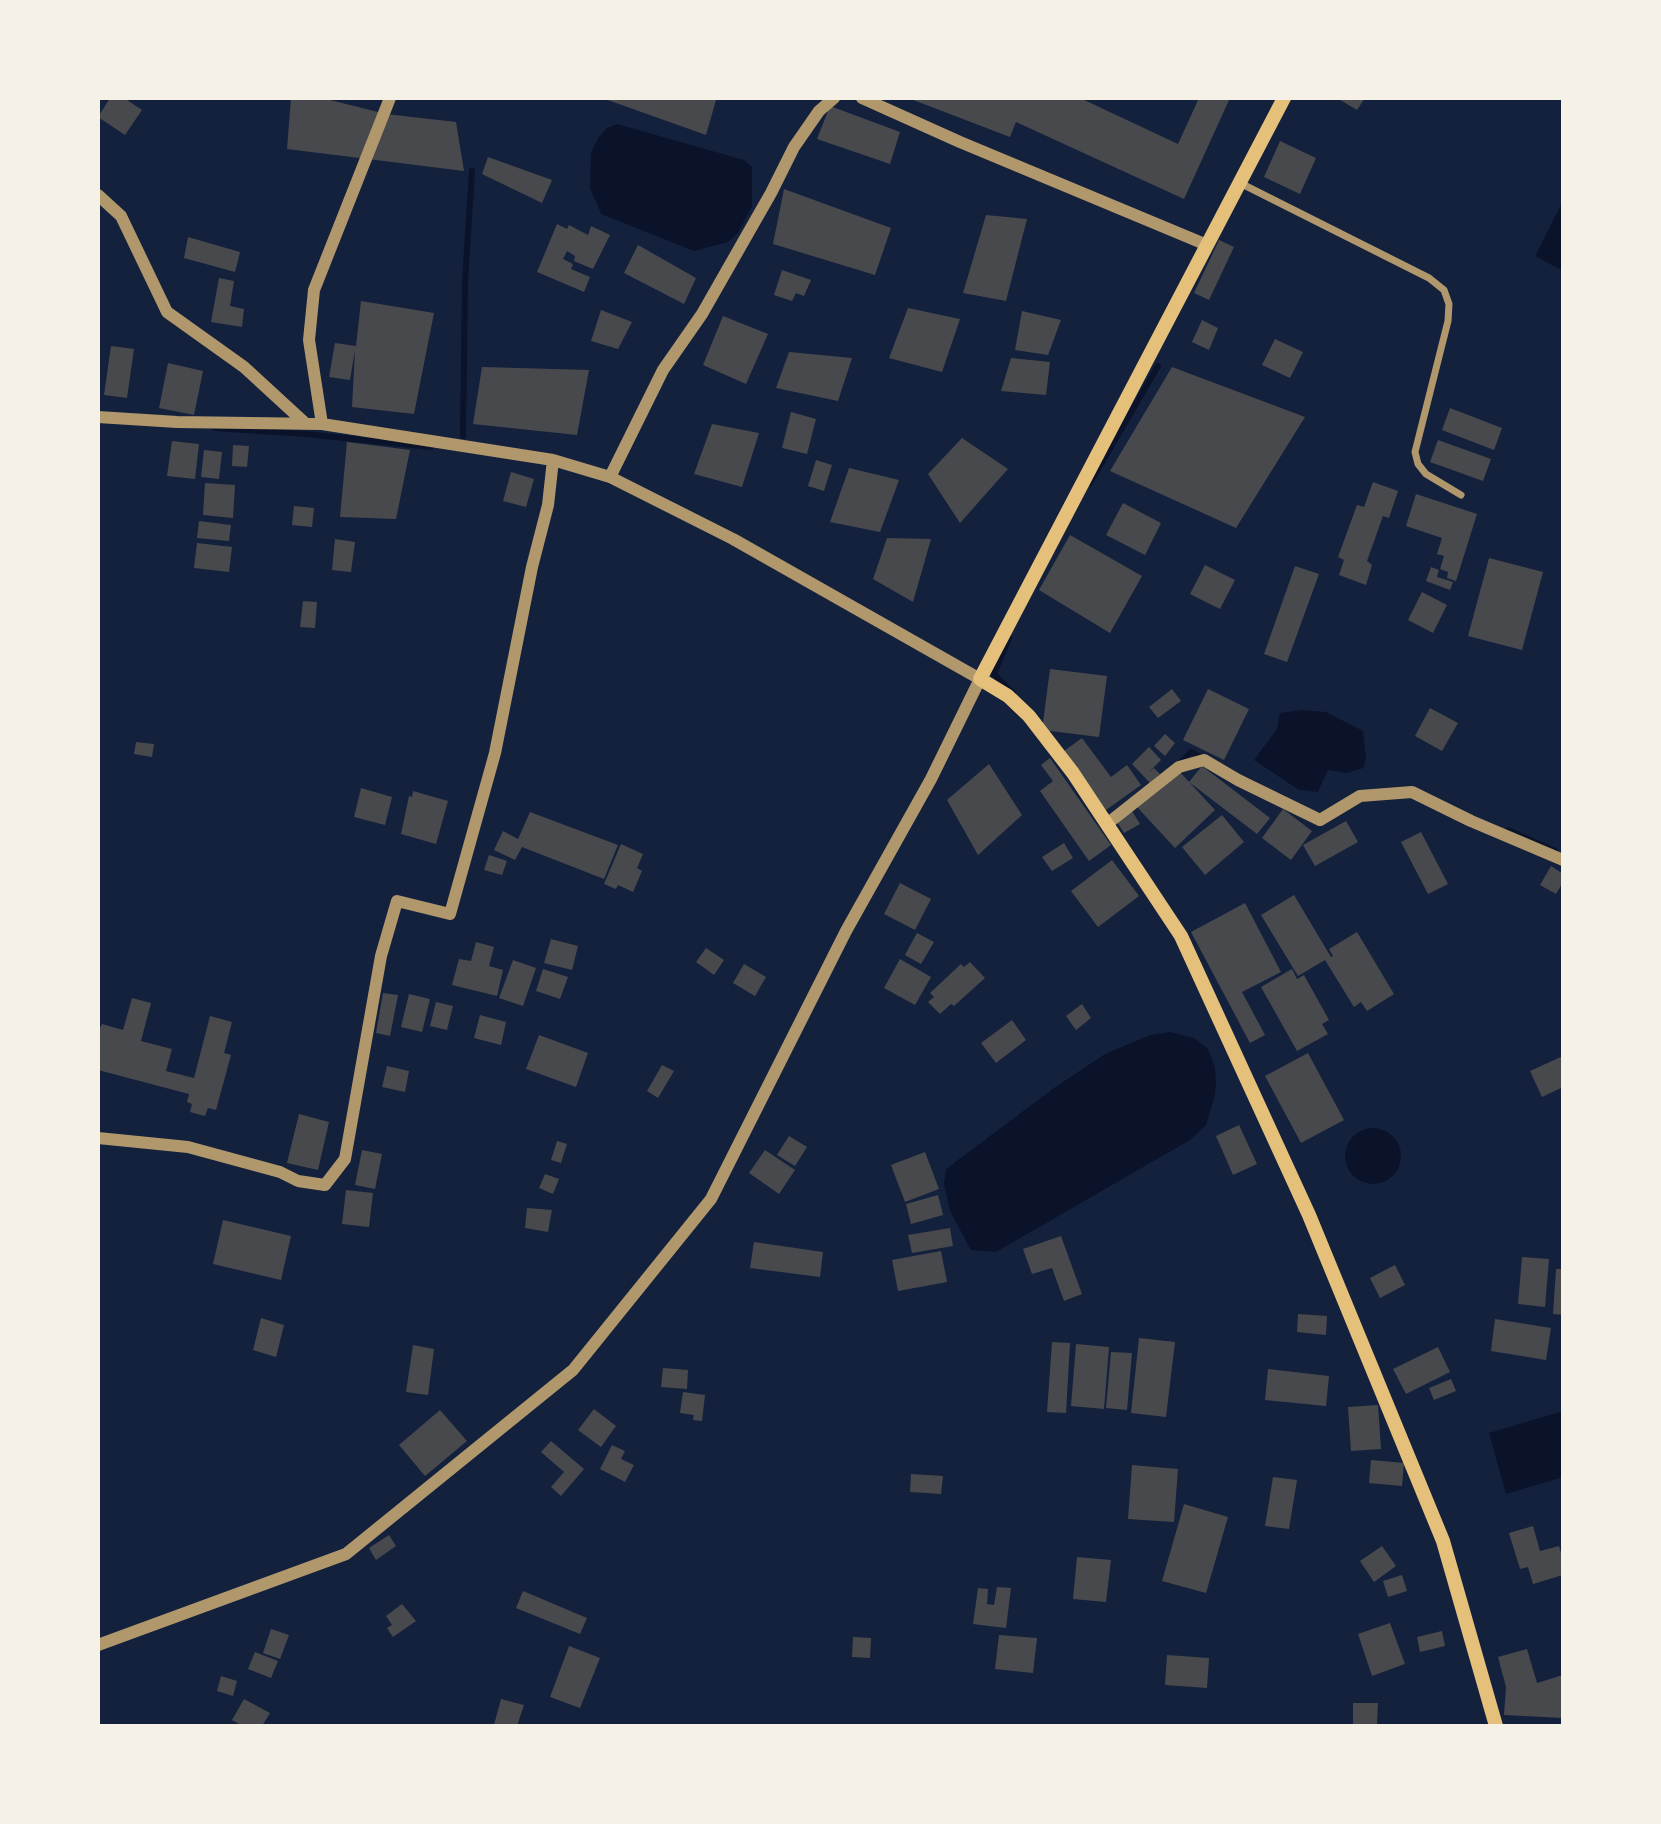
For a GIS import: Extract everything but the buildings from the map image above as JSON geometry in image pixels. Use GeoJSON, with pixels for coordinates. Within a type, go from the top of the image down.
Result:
{"type":"FeatureCollection","features":[{"type":"Feature","properties":{"kind":"main road"},"geometry":{"type":"LineString","coordinates":[[1284,98],[980,679],[1007,696],[1029,716],[1073,773],[1181,936],[1310,1215],[1443,1541],[1496,1726]]}},
{"type":"Feature","properties":{"kind":"street"},"geometry":{"type":"LineString","coordinates":[[322,424],[309,340],[314,290],[390,98]]}},
{"type":"Feature","properties":{"kind":"street"},"geometry":{"type":"LineString","coordinates":[[862,98],[1207,245]]}},
{"type":"Feature","properties":{"kind":"street"},"geometry":{"type":"LineString","coordinates":[[610,477],[663,370],[702,314],[794,147],[829,100]]}},
{"type":"Feature","properties":{"kind":"street"},"geometry":{"type":"LineString","coordinates":[[1240,183],[1429,278],[1444,290],[1449,304],[1448,321],[1415,452],[1418,464],[1426,474],[1461,495]]}},
{"type":"Feature","properties":{"kind":"street"},"geometry":{"type":"LineString","coordinates":[[98,195],[121,216],[167,312],[244,367],[306,424]]}},
{"type":"Feature","properties":{"kind":"street"},"geometry":{"type":"LineString","coordinates":[[98,417],[177,422],[322,424],[553,460],[610,477],[733,539],[980,679],[931,779],[846,931],[711,1199],[573,1370],[346,1554],[98,1645]]}},
{"type":"Feature","properties":{"kind":"street"},"geometry":{"type":"LineString","coordinates":[[98,1138],[188,1147],[280,1172],[298,1181],[324,1185],[345,1159],[381,956],[397,901],[450,914],[495,753],[532,567],[548,505],[553,460]]}},
{"type":"Feature","properties":{"kind":"street"},"geometry":{"type":"LineString","coordinates":[[1107,824],[1179,767],[1204,760],[1238,780],[1320,820],[1360,796],[1412,792],[1471,821],[1563,860]]}},
{"type":"Feature","properties":{"kind":"water"},"geometry":{"type":"Polygon","coordinates":[[[617,124],[744,160],[752,167],[752,206],[738,233],[728,242],[694,251],[601,214],[590,188],[591,153],[598,138],[607,128],[617,124]]]}},
{"type":"Feature","properties":{"kind":"water"},"geometry":{"type":"Polygon","coordinates":[[[1563,201],[1563,271],[1535,256],[1563,201]]]}},
{"type":"Feature","properties":{"kind":"water"},"geometry":{"type":"Polygon","coordinates":[[[1302,710],[1326,712],[1363,731],[1366,759],[1363,768],[1347,773],[1328,770],[1318,792],[1299,790],[1254,760],[1277,729],[1280,713],[1302,710]]]}},
{"type":"Feature","properties":{"kind":"water"},"geometry":{"type":"Polygon","coordinates":[[[1170,1032],[1194,1038],[1208,1049],[1215,1067],[1215,1095],[1206,1125],[1190,1140],[996,1252],[971,1250],[950,1211],[944,1184],[946,1169],[1054,1088],[1105,1054],[1150,1035],[1170,1032]]]}},
{"type":"Feature","properties":{"kind":"water"},"geometry":{"type":"Polygon","coordinates":[[[1368,1128],[1378,1128],[1393,1136],[1399,1145],[1399,1167],[1393,1176],[1378,1184],[1368,1184],[1350,1172],[1345,1161],[1345,1151],[1357,1133],[1368,1128]]]}},
{"type":"Feature","properties":{"kind":"water"},"geometry":{"type":"Polygon","coordinates":[[[1563,1411],[1563,1477],[1506,1494],[1489,1433],[1563,1411]]]}},
{"type":"Feature","properties":{"kind":"waterway"},"geometry":{"type":"LineString","coordinates":[[463,436],[465,281],[472,171]]}},
{"type":"Feature","properties":{"kind":"waterway"},"geometry":{"type":"LineString","coordinates":[[1090,483],[1158,366]]}},
{"type":"Feature","properties":{"kind":"waterway"},"geometry":{"type":"LineString","coordinates":[[215,428],[431,447]]}},
{"type":"Feature","properties":{"kind":"waterway"},"geometry":{"type":"LineString","coordinates":[[1009,638],[994,674],[1013,693]]}},
{"type":"Feature","properties":{"kind":"waterway"},"geometry":{"type":"LineString","coordinates":[[1179,764],[1191,752],[1204,759]]}},
{"type":"Feature","properties":{"kind":"waterway"},"geometry":{"type":"LineString","coordinates":[[1508,830],[1555,851]]}}]}
